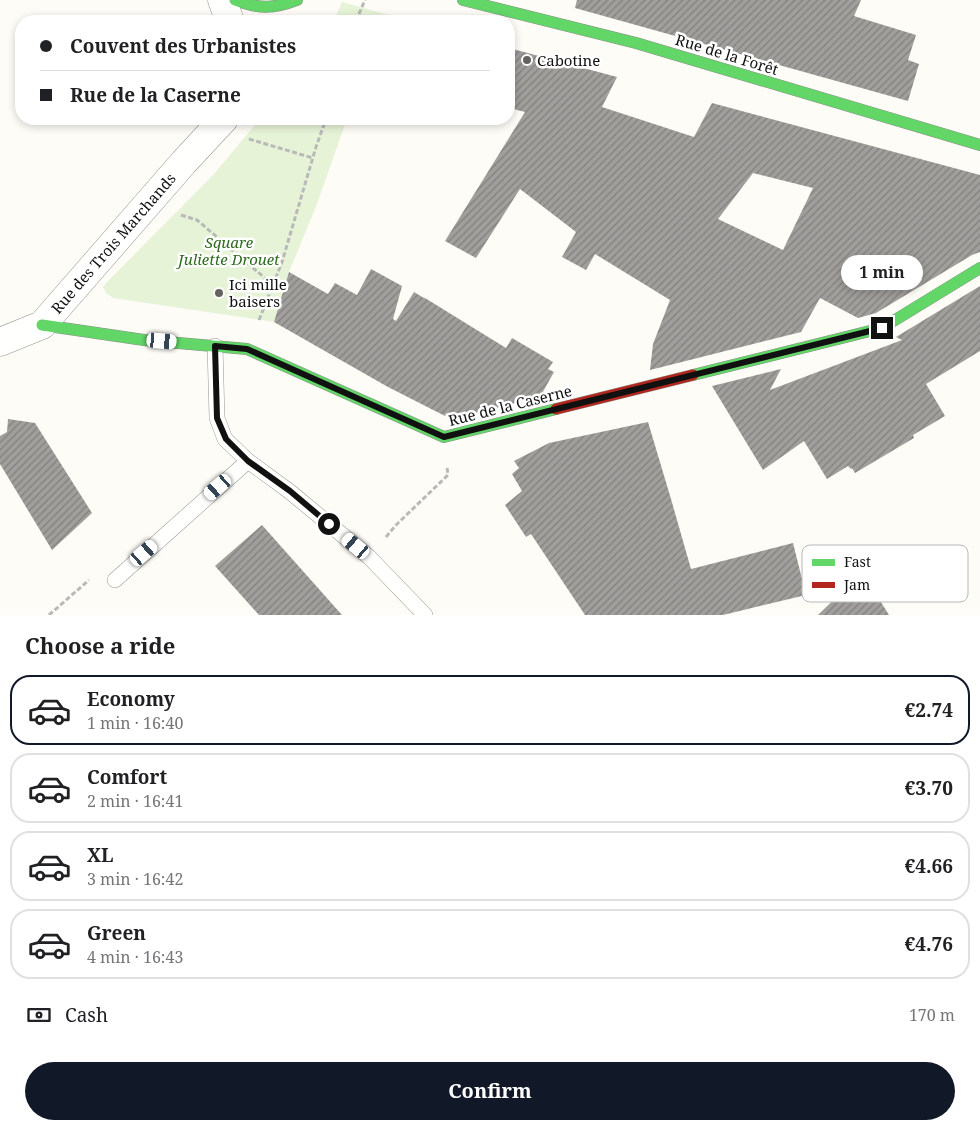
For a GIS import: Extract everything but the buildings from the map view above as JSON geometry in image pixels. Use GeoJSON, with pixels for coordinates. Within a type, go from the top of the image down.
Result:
{"type":"FeatureCollection","features":[{"type":"Feature","properties":{"kind":"street"},"geometry":{"type":"LineString","coordinates":[[222,0],[228,15]]}},
{"type":"Feature","properties":{"kind":"street"},"geometry":{"type":"LineString","coordinates":[[235,0],[248,6],[286,9]]}},
{"type":"Feature","properties":{"kind":"street","name":"Rue de la Forêt"},"geometry":{"type":"LineString","coordinates":[[463,0],[636,43],[980,145]]}},
{"type":"Feature","properties":{"kind":"street","name":"Rue des Trois Marchands"},"geometry":{"type":"LineString","coordinates":[[1,342],[42,325],[216,125]]}},
{"type":"Feature","properties":{"kind":"street","name":"Rue de la Caserne"},"geometry":{"type":"LineString","coordinates":[[42,325],[144,340],[247,349],[444,437],[882,328],[980,268]]}},
{"type":"Feature","properties":{"kind":"lane"},"geometry":{"type":"LineString","coordinates":[[215,346],[217,418],[226,439],[248,461],[290,491],[369,557],[425,615]]}},
{"type":"Feature","properties":{"kind":"lane"},"geometry":{"type":"LineString","coordinates":[[114,580],[248,461]]}},
{"type":"Feature","properties":{"kind":"path"},"geometry":{"type":"LineString","coordinates":[[359,15],[365,0]]}},
{"type":"Feature","properties":{"kind":"path"},"geometry":{"type":"LineString","coordinates":[[227,125],[313,158]]}},
{"type":"Feature","properties":{"kind":"path"},"geometry":{"type":"LineString","coordinates":[[247,349],[282,262],[324,125]]}},
{"type":"Feature","properties":{"kind":"path"},"geometry":{"type":"LineString","coordinates":[[147,205],[197,220],[273,284]]}},
{"type":"Feature","properties":{"kind":"path"},"geometry":{"type":"LineString","coordinates":[[396,526],[448,475],[444,437]]}},
{"type":"Feature","properties":{"kind":"path"},"geometry":{"type":"LineString","coordinates":[[49,615],[88,580],[114,580]]}},
{"type":"Feature","properties":{"kind":"green space"},"geometry":{"type":"Polygon","coordinates":[[[342,2],[389,15],[337,15],[342,2]]]}},
{"type":"Feature","properties":{"kind":"green space","name":"Square Juliette Drouet"},"geometry":{"type":"Polygon","coordinates":[[[255,125],[345,125],[317,204],[289,272],[274,322],[113,298],[106,293],[103,287],[107,282],[213,175],[255,125]]]}},
{"type":"Feature","properties":{"kind":"traffic: fast"},"geometry":{"type":"LineString","coordinates":[[235,0],[266,7],[297,0]]}},
{"type":"Feature","properties":{"kind":"traffic: fast"},"geometry":{"type":"LineString","coordinates":[[463,0],[636,43],[980,145]]}},
{"type":"Feature","properties":{"kind":"traffic: fast"},"geometry":{"type":"LineString","coordinates":[[693,375],[882,328],[980,268]]}},
{"type":"Feature","properties":{"kind":"traffic: fast"},"geometry":{"type":"LineString","coordinates":[[42,325],[144,340],[247,349],[444,437],[556,409]]}},
{"type":"Feature","properties":{"kind":"traffic: jam"},"geometry":{"type":"LineString","coordinates":[[556,409],[693,375]]}},
{"type":"Feature","properties":{"kind":"place","name":"Cabotine"},"geometry":{"type":"Point","coordinates":[527,60]}},
{"type":"Feature","properties":{"kind":"place","name":"Ici mille baisers"},"geometry":{"type":"Point","coordinates":[219,293]}},
{"type":"Feature","properties":{"kind":"route"},"geometry":{"type":"LineString","coordinates":[[329,524],[290,491],[248,461],[226,439],[217,418],[215,346],[247,349],[444,437],[882,328]]}}]}
